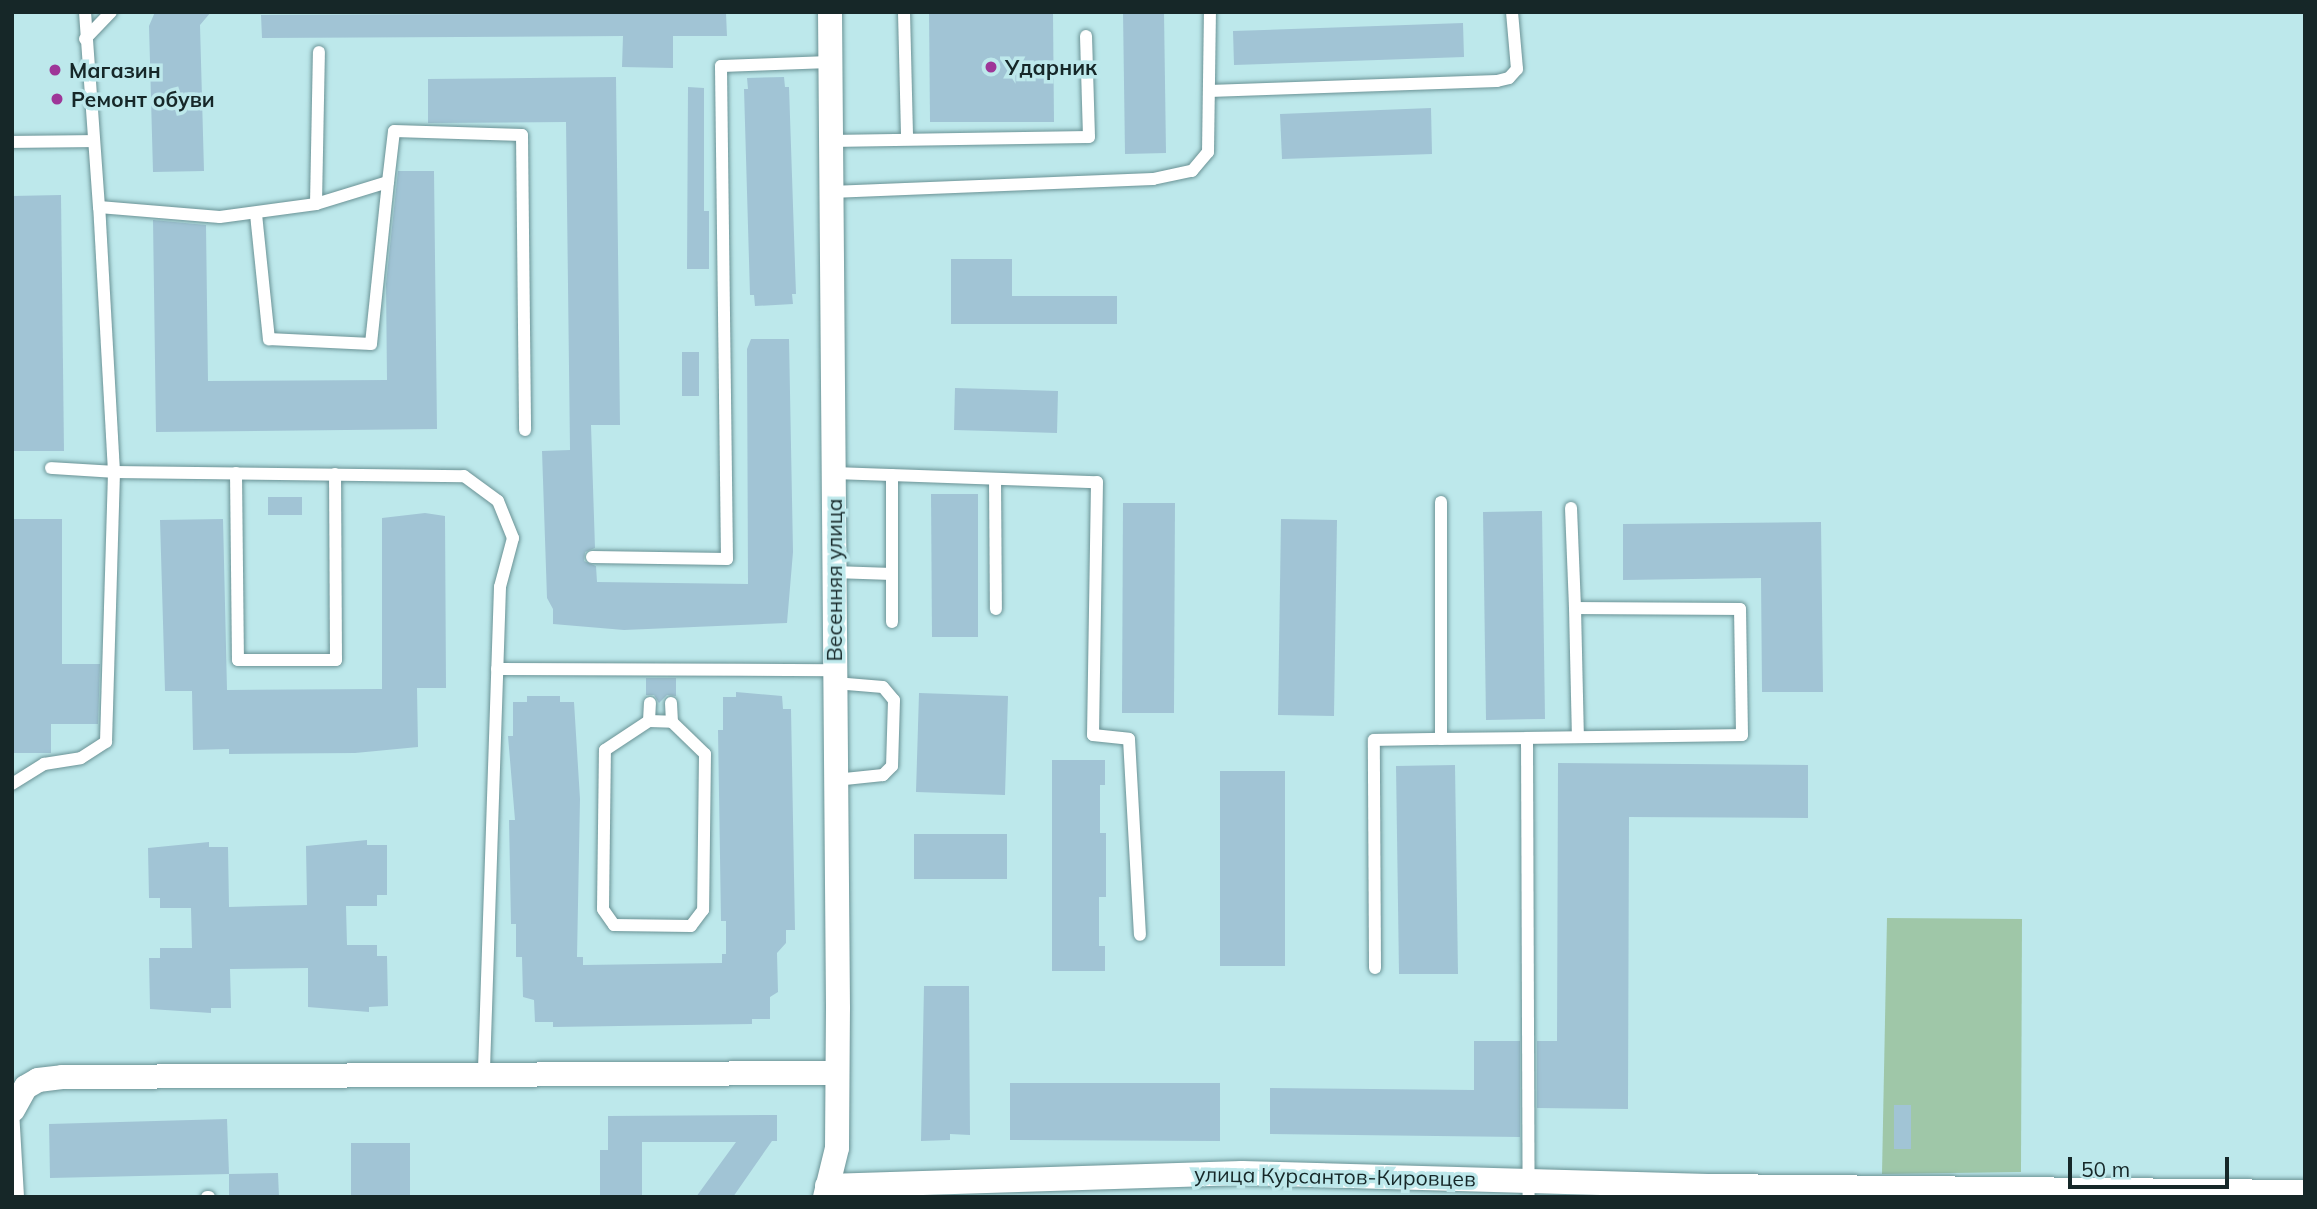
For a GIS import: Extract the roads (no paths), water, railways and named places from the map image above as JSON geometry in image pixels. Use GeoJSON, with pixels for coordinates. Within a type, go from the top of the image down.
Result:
{"type":"FeatureCollection","features":[{"type":"Feature","properties":{"kind":"street","name":"Весенняя улица"},"geometry":{"type":"LineString","coordinates":[[830,12],[837,1148]]}},
{"type":"Feature","properties":{"kind":"street"},"geometry":{"type":"LineString","coordinates":[[13,1110],[26,1087],[38,1080],[62,1077],[836,1073]]}},
{"type":"Feature","properties":{"kind":"street","name":"улица Курсантов-Кировцев"},"geometry":{"type":"LineString","coordinates":[[837,1148],[826,1191],[1242,1173],[1531,1188],[1709,1186],[2305,1192]]}},
{"type":"Feature","properties":{"kind":"lane"},"geometry":{"type":"LineString","coordinates":[[12,784],[44,764],[81,758],[106,742],[114,472],[85,12]]}},
{"type":"Feature","properties":{"kind":"lane"},"geometry":{"type":"LineString","coordinates":[[85,39],[111,12]]}},
{"type":"Feature","properties":{"kind":"lane"},"geometry":{"type":"LineString","coordinates":[[904,12],[907,139]]}},
{"type":"Feature","properties":{"kind":"lane"},"geometry":{"type":"LineString","coordinates":[[831,192],[1153,178],[1192,171],[1208,152],[1210,12]]}},
{"type":"Feature","properties":{"kind":"lane"},"geometry":{"type":"LineString","coordinates":[[1209,92],[1497,82],[1509,78],[1517,69],[1512,12]]}},
{"type":"Feature","properties":{"kind":"lane"},"geometry":{"type":"LineString","coordinates":[[830,141],[1089,137],[1086,36]]}},
{"type":"Feature","properties":{"kind":"lane"},"geometry":{"type":"LineString","coordinates":[[316,204],[319,52]]}},
{"type":"Feature","properties":{"kind":"lane"},"geometry":{"type":"LineString","coordinates":[[592,557],[727,559],[721,66],[830,62]]}},
{"type":"Feature","properties":{"kind":"lane"},"geometry":{"type":"LineString","coordinates":[[256,214],[269,339],[370,344],[394,131],[522,135],[525,430]]}},
{"type":"Feature","properties":{"kind":"lane"},"geometry":{"type":"LineString","coordinates":[[12,142],[94,141]]}},
{"type":"Feature","properties":{"kind":"lane"},"geometry":{"type":"LineString","coordinates":[[99,207],[220,218],[316,204],[388,181]]}},
{"type":"Feature","properties":{"kind":"lane"},"geometry":{"type":"LineString","coordinates":[[51,468],[114,472],[464,475],[498,501],[513,538],[500,587],[484,1075]]}},
{"type":"Feature","properties":{"kind":"lane"},"geometry":{"type":"LineString","coordinates":[[236,473],[238,660],[336,660],[335,474]]}},
{"type":"Feature","properties":{"kind":"lane"},"geometry":{"type":"LineString","coordinates":[[833,473],[1097,482],[1093,735],[1129,739],[1140,935]]}},
{"type":"Feature","properties":{"kind":"lane"},"geometry":{"type":"LineString","coordinates":[[892,475],[892,622]]}},
{"type":"Feature","properties":{"kind":"lane"},"geometry":{"type":"LineString","coordinates":[[995,479],[996,609]]}},
{"type":"Feature","properties":{"kind":"lane"},"geometry":{"type":"LineString","coordinates":[[1441,502],[1441,738]]}},
{"type":"Feature","properties":{"kind":"lane"},"geometry":{"type":"LineString","coordinates":[[1571,508],[1578,736]]}},
{"type":"Feature","properties":{"kind":"lane"},"geometry":{"type":"LineString","coordinates":[[834,572],[892,574]]}},
{"type":"Feature","properties":{"kind":"lane"},"geometry":{"type":"LineString","coordinates":[[1375,968],[1374,740],[1742,735],[1740,609],[1575,608]]}},
{"type":"Feature","properties":{"kind":"lane"},"geometry":{"type":"LineString","coordinates":[[497,669],[835,676],[883,687],[894,700],[892,766],[883,775],[835,780]]}},
{"type":"Feature","properties":{"kind":"lane"},"geometry":{"type":"LineString","coordinates":[[649,721],[650,703]]}},
{"type":"Feature","properties":{"kind":"lane"},"geometry":{"type":"LineString","coordinates":[[671,703],[672,722]]}},
{"type":"Feature","properties":{"kind":"lane"},"geometry":{"type":"LineString","coordinates":[[649,721],[672,722],[705,754],[703,909],[691,926],[614,925],[603,909],[605,750],[649,721]]}},
{"type":"Feature","properties":{"kind":"lane"},"geometry":{"type":"LineString","coordinates":[[1527,738],[1531,1188]]}},
{"type":"Feature","properties":{"kind":"lane"},"geometry":{"type":"LineString","coordinates":[[13,1110],[18,1197]]}},
{"type":"Feature","properties":{"kind":"place","name":"Ударник"},"geometry":{"type":"Point","coordinates":[991,67]}},
{"type":"Feature","properties":{"kind":"place","name":"Магазин"},"geometry":{"type":"Point","coordinates":[55,70]}},
{"type":"Feature","properties":{"kind":"place","name":"Ремонт обуви"},"geometry":{"type":"Point","coordinates":[57,99]}}]}
